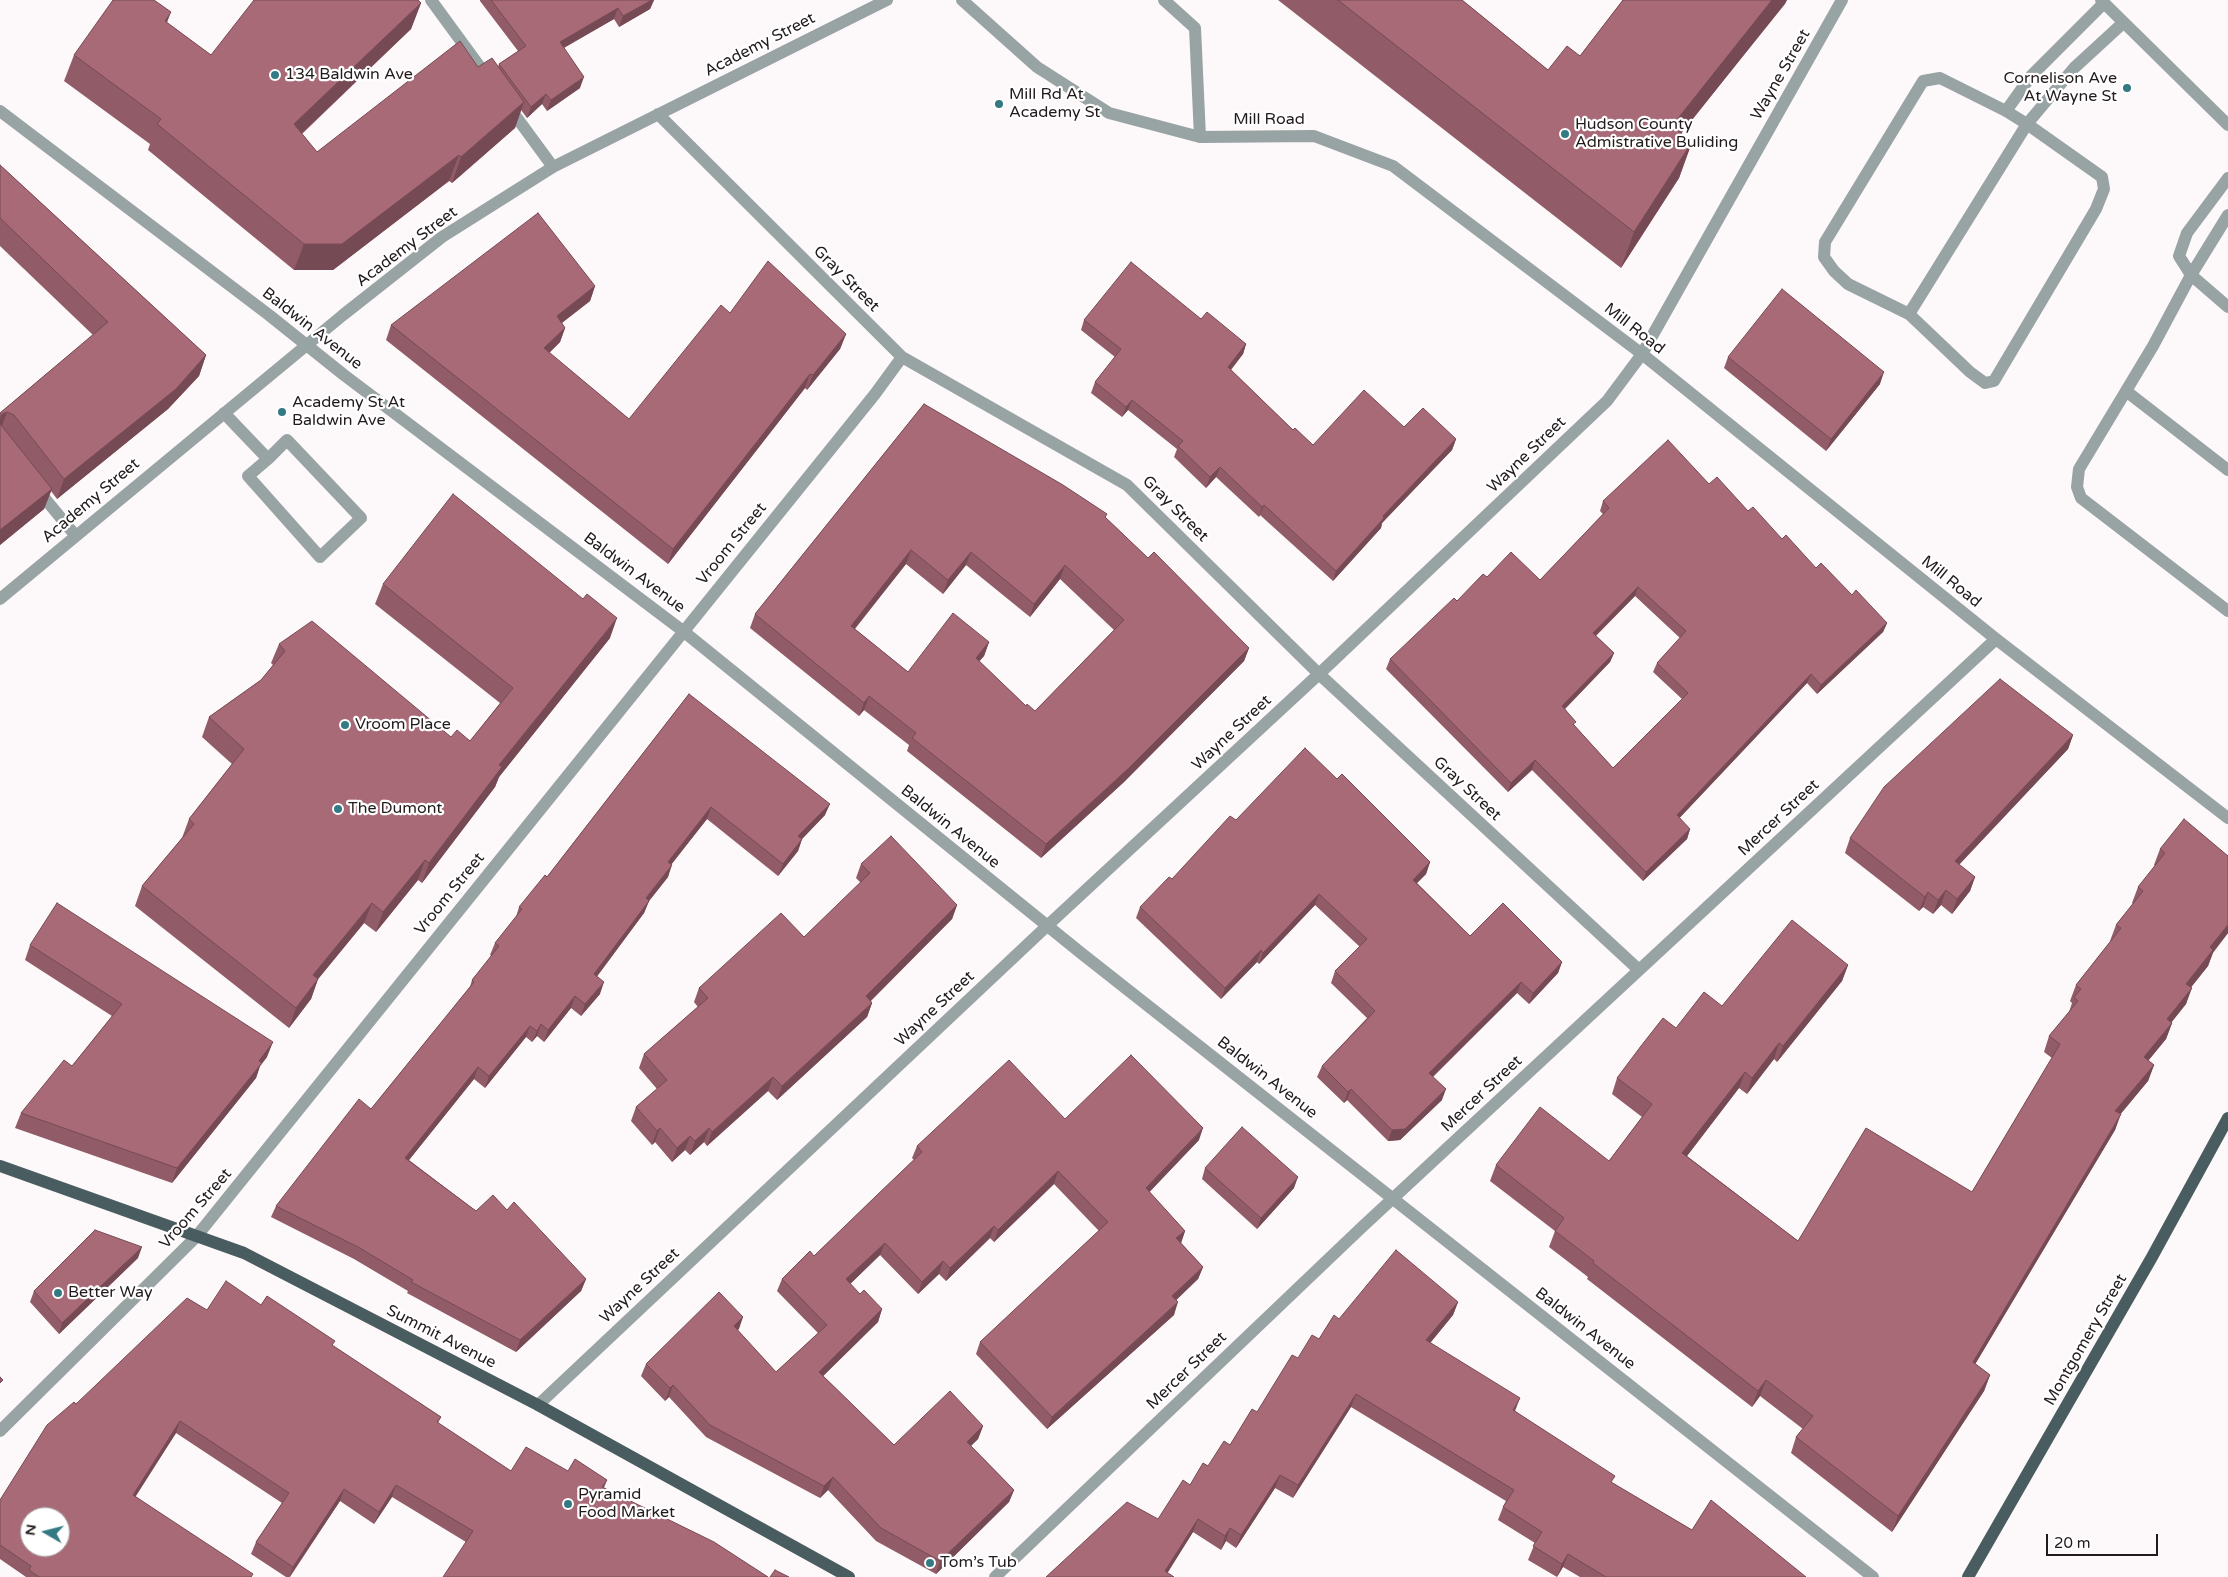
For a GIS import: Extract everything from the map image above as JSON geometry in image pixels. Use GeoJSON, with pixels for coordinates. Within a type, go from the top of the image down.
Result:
{"type":"FeatureCollection","features":[{"type":"Feature","properties":{"kind":"main road","name":"Montgomery Street"},"geometry":{"type":"LineString","coordinates":[[1968,1577],[2152,1257],[2228,1118]]}},
{"type":"Feature","properties":{"kind":"main road","name":"Summit Avenue"},"geometry":{"type":"LineString","coordinates":[[0,1166],[244,1253],[538,1405],[849,1577]]}},
{"type":"Feature","properties":{"kind":"street"},"geometry":{"type":"LineString","coordinates":[[431,0],[553,167]]}},
{"type":"Feature","properties":{"kind":"street","name":"Academy Street"},"geometry":{"type":"LineString","coordinates":[[0,599],[224,413],[442,237],[553,167],[886,0]]}},
{"type":"Feature","properties":{"kind":"street","name":"Mill Road"},"geometry":{"type":"LineString","coordinates":[[962,0],[1036,67],[1109,113],[1200,136],[1314,136],[1393,166],[1642,354],[1996,639],[2228,818]]}},
{"type":"Feature","properties":{"kind":"street"},"geometry":{"type":"LineString","coordinates":[[1164,0],[1195,28],[1200,136]]}},
{"type":"Feature","properties":{"kind":"street","name":"Wayne Street"},"geometry":{"type":"LineString","coordinates":[[538,1405],[1047,926],[1320,674],[1607,401],[1642,354],[1842,0]]}},
{"type":"Feature","properties":{"kind":"street"},"geometry":{"type":"LineString","coordinates":[[2006,111],[2031,76],[2102,2],[2228,125]]}},
{"type":"Feature","properties":{"kind":"street"},"geometry":{"type":"LineString","coordinates":[[1909,314],[2028,124],[2074,68],[2124,23]]}},
{"type":"Feature","properties":{"kind":"street"},"geometry":{"type":"LineString","coordinates":[[1940,78],[2006,111],[2028,124],[2102,177],[2104,189],[2096,210],[1994,381],[1985,383],[1970,372],[1909,314],[1848,284],[1824,257],[1825,242],[1923,81],[1940,78]]}},
{"type":"Feature","properties":{"kind":"street","name":"Baldwin Avenue"},"geometry":{"type":"LineString","coordinates":[[0,111],[269,315],[306,346],[683,630],[1047,926],[1873,1577]]}},
{"type":"Feature","properties":{"kind":"street","name":"Gray Street"},"geometry":{"type":"LineString","coordinates":[[658,114],[902,356],[1127,485],[1320,674],[1639,970]]}},
{"type":"Feature","properties":{"kind":"street"},"geometry":{"type":"LineString","coordinates":[[2228,178],[2187,233],[2180,256],[2191,275],[2228,307]]}},
{"type":"Feature","properties":{"kind":"street"},"geometry":{"type":"LineString","coordinates":[[2228,215],[2191,275],[2154,346],[2079,469],[2077,487],[2081,498],[2228,611]]}},
{"type":"Feature","properties":{"kind":"street","name":"Vroom Street"},"geometry":{"type":"LineString","coordinates":[[0,1432],[196,1237],[875,394],[902,356]]}},
{"type":"Feature","properties":{"kind":"street"},"geometry":{"type":"LineString","coordinates":[[2126,391],[2228,470]]}},
{"type":"Feature","properties":{"kind":"street"},"geometry":{"type":"LineString","coordinates":[[224,413],[268,459]]}},
{"type":"Feature","properties":{"kind":"street"},"geometry":{"type":"LineString","coordinates":[[287,440],[361,518],[320,557],[248,476],[268,459],[287,440]]}},
{"type":"Feature","properties":{"kind":"street"},"geometry":{"type":"LineString","coordinates":[[30,480],[75,536]]}},
{"type":"Feature","properties":{"kind":"street","name":"Mercer Street"},"geometry":{"type":"LineString","coordinates":[[995,1577],[1394,1198],[1996,639]]}},
{"type":"Feature","properties":{"kind":"building"},"geometry":{"type":"Polygon","coordinates":[[[113,0],[154,0],[171,12],[165,21],[211,55],[254,0],[418,0],[421,3],[294,124],[317,152],[460,41],[478,67],[492,58],[524,102],[461,157],[459,155],[342,244],[304,244],[157,124],[161,119],[74,55],[113,0]]]}},
{"type":"Feature","properties":{"kind":"building"},"geometry":{"type":"Polygon","coordinates":[[[491,0],[652,0],[623,16],[618,8],[560,42],[584,77],[551,100],[546,94],[531,107],[499,64],[526,46],[491,0]]]}},
{"type":"Feature","properties":{"kind":"building","name":"Hudson County Admistrative Buliding"},"geometry":{"type":"Polygon","coordinates":[[[1338,0],[1462,0],[1548,70],[1567,46],[1580,56],[1623,0],[1772,0],[1672,126],[1692,142],[1634,232],[1338,0]]]}},
{"type":"Feature","properties":{"kind":"building"},"geometry":{"type":"Polygon","coordinates":[[[0,165],[206,355],[176,389],[64,479],[14,415],[7,412],[2,414],[0,420],[0,413],[108,322],[0,218],[0,165]]]}},
{"type":"Feature","properties":{"kind":"building"},"geometry":{"type":"Polygon","coordinates":[[[538,213],[595,286],[557,316],[565,328],[544,348],[629,419],[721,305],[730,313],[768,261],[846,334],[813,375],[810,374],[673,549],[391,325],[538,213]]]}},
{"type":"Feature","properties":{"kind":"building"},"geometry":{"type":"Polygon","coordinates":[[[1131,262],[1201,319],[1207,312],[1246,344],[1228,367],[1293,430],[1295,428],[1313,445],[1364,390],[1404,427],[1423,408],[1456,439],[1383,516],[1384,518],[1336,571],[1264,505],[1262,507],[1220,467],[1210,477],[1178,446],[1183,441],[1132,400],[1126,407],[1095,382],[1121,349],[1084,320],[1131,262]]]}},
{"type":"Feature","properties":{"kind":"building"},"geometry":{"type":"Polygon","coordinates":[[[1782,289],[1884,372],[1831,439],[1728,357],[1782,289]]]}},
{"type":"Feature","properties":{"kind":"building"},"geometry":{"type":"Polygon","coordinates":[[[924,404],[1063,485],[1107,514],[1105,517],[1148,558],[1154,552],[1249,648],[1129,768],[1046,844],[912,738],[916,733],[869,696],[864,703],[755,614],[924,404]],[[911,550],[851,626],[908,672],[953,613],[989,642],[976,658],[1026,706],[1027,704],[1035,711],[1124,620],[1065,565],[1034,604],[971,552],[948,580],[911,550]]]}},
{"type":"Feature","properties":{"kind":"building"},"geometry":{"type":"Polygon","coordinates":[[[0,422],[52,489],[0,530],[0,422]]]}},
{"type":"Feature","properties":{"kind":"building"},"geometry":{"type":"Polygon","coordinates":[[[1668,440],[1709,484],[1717,477],[1748,511],[1753,507],[1782,539],[1786,535],[1816,568],[1821,563],[1852,595],[1856,590],[1887,623],[1821,685],[1811,674],[1677,815],[1690,829],[1646,872],[1535,760],[1511,783],[1390,659],[1454,598],[1457,601],[1483,574],[1487,577],[1511,552],[1540,580],[1609,508],[1603,501],[1668,440]],[[1638,587],[1593,633],[1614,653],[1562,706],[1576,722],[1573,724],[1613,768],[1688,693],[1657,663],[1686,631],[1638,587]]]}},
{"type":"Feature","properties":{"kind":"building"},"geometry":{"type":"Polygon","coordinates":[[[453,494],[583,599],[587,594],[617,618],[499,765],[502,767],[429,863],[425,860],[383,912],[372,903],[313,975],[318,979],[296,1008],[142,886],[194,824],[189,819],[244,749],[209,717],[261,680],[285,651],[279,644],[312,621],[451,737],[457,730],[470,741],[513,688],[383,584],[453,494]]]}},
{"type":"Feature","properties":{"kind":"building"},"geometry":{"type":"Polygon","coordinates":[[[2000,679],[2073,735],[1955,861],[1975,877],[1957,899],[1946,890],[1938,900],[1928,892],[1925,897],[1850,838],[1884,787],[2000,679]]]}},
{"type":"Feature","properties":{"kind":"building"},"geometry":{"type":"Polygon","coordinates":[[[689,694],[830,804],[798,836],[802,839],[783,864],[711,807],[668,862],[672,865],[646,898],[649,901],[594,974],[604,982],[585,1004],[575,996],[548,1030],[541,1024],[537,1031],[530,1026],[489,1076],[478,1067],[405,1158],[476,1211],[493,1195],[507,1210],[514,1202],[586,1279],[520,1340],[411,1282],[413,1280],[358,1247],[276,1206],[359,1099],[371,1109],[474,982],[472,980],[499,946],[495,943],[522,909],[519,907],[545,875],[547,877],[689,694]]]}},
{"type":"Feature","properties":{"kind":"building"},"geometry":{"type":"Polygon","coordinates":[[[1305,748],[1337,779],[1342,774],[1430,862],[1413,880],[1470,936],[1503,903],[1562,962],[1533,993],[1521,982],[1429,1073],[1446,1089],[1405,1129],[1392,1130],[1351,1089],[1348,1092],[1322,1066],[1375,1011],[1335,971],[1367,939],[1319,894],[1263,953],[1261,950],[1225,988],[1140,907],[1169,877],[1172,879],[1230,816],[1236,820],[1305,748]]]}},
{"type":"Feature","properties":{"kind":"building"},"geometry":{"type":"Polygon","coordinates":[[[2184,819],[2228,856],[2228,925],[2210,947],[2213,950],[2186,984],[2192,988],[2167,1019],[2172,1023],[2144,1057],[2154,1065],[2115,1111],[2121,1114],[1973,1362],[1990,1375],[1898,1516],[1796,1437],[1813,1416],[1766,1380],[1758,1391],[1593,1263],[1594,1261],[1555,1231],[1564,1218],[1496,1165],[1540,1107],[1609,1161],[1652,1104],[1617,1078],[1641,1046],[1663,1018],[1676,1028],[1704,992],[1722,1006],[1792,920],[1848,965],[1783,1046],[1779,1043],[1752,1078],[1745,1072],[1682,1153],[1798,1241],[1866,1128],[1972,1192],[2060,1044],[2049,1036],[2078,1001],[2074,997],[2081,989],[2076,985],[2121,928],[2116,925],[2143,891],[2138,887],[2165,853],[2160,849],[2184,819]]]}},
{"type":"Feature","properties":{"kind":"building"},"geometry":{"type":"Polygon","coordinates":[[[891,836],[957,905],[866,996],[872,1003],[782,1086],[773,1077],[712,1132],[709,1128],[695,1141],[690,1136],[677,1148],[660,1128],[657,1131],[636,1107],[667,1080],[644,1054],[708,998],[699,988],[781,913],[804,937],[870,873],[861,864],[891,836]]]}},
{"type":"Feature","properties":{"kind":"building"},"geometry":{"type":"Polygon","coordinates":[[[57,903],[273,1042],[259,1061],[262,1063],[177,1168],[21,1113],[64,1060],[72,1066],[122,1004],[30,945],[57,903]]]}},
{"type":"Feature","properties":{"kind":"building"},"geometry":{"type":"Polygon","coordinates":[[[1131,1055],[1203,1128],[1146,1188],[1185,1231],[1176,1238],[1203,1267],[1172,1296],[1178,1302],[1052,1417],[980,1342],[1108,1222],[1058,1171],[998,1230],[994,1226],[950,1268],[943,1261],[922,1282],[885,1243],[846,1279],[860,1294],[864,1290],[882,1309],[819,1372],[894,1445],[950,1391],[983,1426],[967,1442],[1014,1490],[940,1561],[881,1528],[833,1477],[824,1486],[710,1425],[673,1385],[670,1388],[646,1364],[719,1292],[743,1317],[734,1326],[776,1372],[827,1325],[782,1279],[810,1251],[814,1256],[922,1152],[917,1146],[1009,1060],[1065,1119],[1131,1055]]]}},
{"type":"Feature","properties":{"kind":"building"},"geometry":{"type":"Polygon","coordinates":[[[1242,1127],[1298,1177],[1261,1218],[1205,1168],[1242,1127]]]}},
{"type":"Feature","properties":{"kind":"building"},"geometry":{"type":"Polygon","coordinates":[[[95,1230],[142,1247],[62,1323],[34,1291],[95,1230]]]}},
{"type":"Feature","properties":{"kind":"building"},"geometry":{"type":"Polygon","coordinates":[[[1396,1250],[1458,1302],[1426,1340],[1520,1398],[1513,1410],[1615,1476],[1611,1482],[1692,1530],[1711,1500],[1806,1577],[1606,1577],[1568,1554],[1562,1564],[1533,1546],[1542,1532],[1503,1507],[1514,1490],[1356,1394],[1298,1485],[1280,1475],[1241,1535],[1230,1528],[1225,1536],[1198,1519],[1165,1571],[1174,1577],[1046,1577],[1127,1502],[1158,1519],[1183,1480],[1190,1485],[1203,1463],[1208,1466],[1224,1441],[1230,1445],[1252,1409],[1257,1412],[1292,1355],[1298,1358],[1312,1335],[1319,1339],[1334,1315],[1339,1319],[1396,1250]]]}},
{"type":"Feature","properties":{"kind":"building"},"geometry":{"type":"Polygon","coordinates":[[[226,1281],[261,1305],[267,1296],[335,1341],[332,1345],[441,1417],[437,1422],[511,1471],[526,1447],[568,1471],[575,1459],[607,1480],[602,1487],[714,1542],[768,1577],[443,1577],[473,1531],[396,1485],[379,1512],[344,1489],[293,1567],[256,1542],[289,1493],[180,1421],[133,1495],[253,1574],[251,1577],[39,1577],[29,1570],[31,1566],[0,1545],[0,1500],[47,1425],[74,1402],[76,1404],[187,1298],[207,1310],[226,1281]]]}},
{"type":"Feature","properties":{"kind":"building"},"geometry":{"type":"Polygon","coordinates":[[[775,1570],[789,1577],[770,1577],[775,1570]]]}},
{"type":"Feature","properties":{"kind":"place","name":"134 Baldwin Ave"},"geometry":{"type":"Point","coordinates":[275,75]}},
{"type":"Feature","properties":{"kind":"place","name":"Cornelison Ave At Wayne St"},"geometry":{"type":"Point","coordinates":[2127,88]}},
{"type":"Feature","properties":{"kind":"place","name":"Mill Rd At Academy St"},"geometry":{"type":"Point","coordinates":[999,104]}},
{"type":"Feature","properties":{"kind":"place","name":"Hudson County Admistrative Buliding"},"geometry":{"type":"Point","coordinates":[1565,134]}},
{"type":"Feature","properties":{"kind":"place","name":"Academy St At Baldwin Ave"},"geometry":{"type":"Point","coordinates":[282,412]}},
{"type":"Feature","properties":{"kind":"place","name":"Vroom Place"},"geometry":{"type":"Point","coordinates":[345,725]}},
{"type":"Feature","properties":{"kind":"place","name":"The Dumont"},"geometry":{"type":"Point","coordinates":[338,809]}},
{"type":"Feature","properties":{"kind":"place","name":"Better Way"},"geometry":{"type":"Point","coordinates":[58,1293]}},
{"type":"Feature","properties":{"kind":"place","name":"Pyramid Food Market"},"geometry":{"type":"Point","coordinates":[568,1504]}},
{"type":"Feature","properties":{"kind":"place","name":"Tom’s Tub"},"geometry":{"type":"Point","coordinates":[930,1563]}}]}
